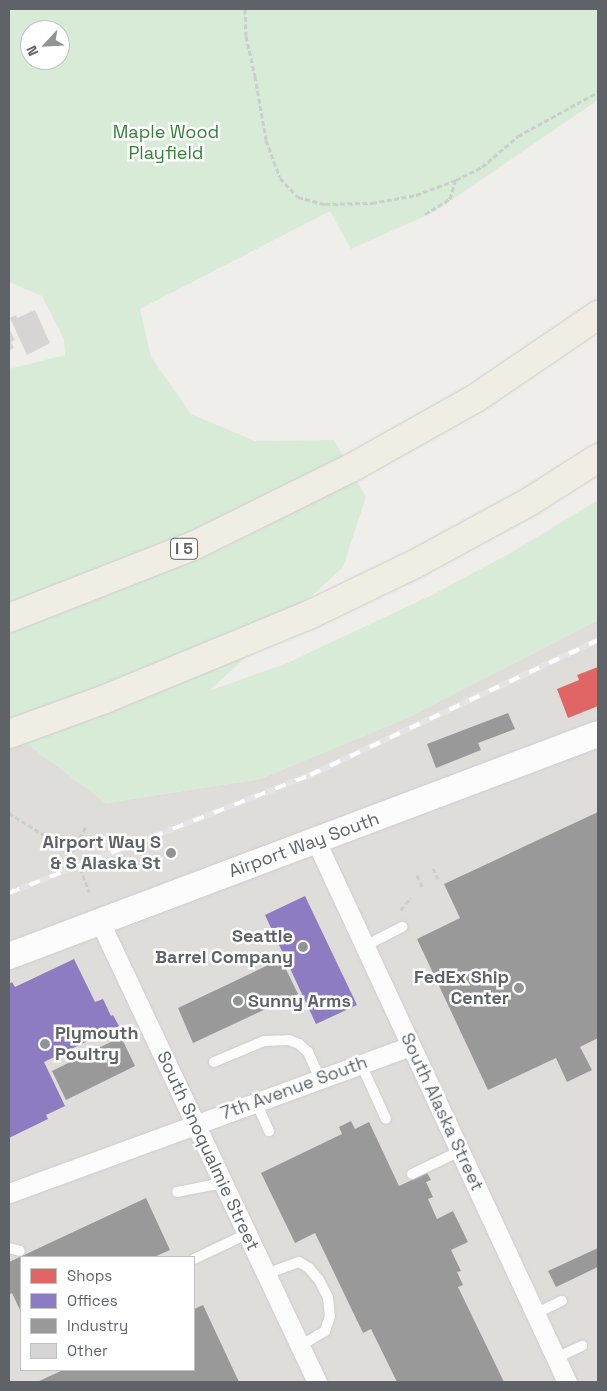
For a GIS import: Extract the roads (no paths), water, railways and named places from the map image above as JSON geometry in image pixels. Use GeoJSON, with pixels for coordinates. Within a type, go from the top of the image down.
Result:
{"type":"FeatureCollection","features":[{"type":"Feature","properties":{"kind":"highway","name":"I 5"},"geometry":{"type":"LineString","coordinates":[[9,618],[193,546],[353,467],[476,398],[598,315]]}},
{"type":"Feature","properties":{"kind":"highway"},"geometry":{"type":"LineString","coordinates":[[9,734],[105,699],[311,614],[412,565],[529,502],[598,458]]}},
{"type":"Feature","properties":{"kind":"main road","name":"Airport Way South"},"geometry":{"type":"LineString","coordinates":[[9,956],[99,920],[316,842],[598,734]]}},
{"type":"Feature","properties":{"kind":"street","name":"South Alaska Street"},"geometry":{"type":"LineString","coordinates":[[316,842],[566,1382]]}},
{"type":"Feature","properties":{"kind":"street","name":"South Snoqualmie Street"},"geometry":{"type":"LineString","coordinates":[[99,920],[317,1382]]}},
{"type":"Feature","properties":{"kind":"street","name":"7th Avenue South"},"geometry":{"type":"LineString","coordinates":[[9,1193],[411,1046]]}},
{"type":"Feature","properties":{"kind":"lane"},"geometry":{"type":"LineString","coordinates":[[365,946],[402,927]]}},
{"type":"Feature","properties":{"kind":"lane"},"geometry":{"type":"LineString","coordinates":[[214,1062],[264,1041],[289,1040],[299,1044],[308,1052],[320,1079]]}},
{"type":"Feature","properties":{"kind":"lane"},"geometry":{"type":"LineString","coordinates":[[361,1064],[386,1119]]}},
{"type":"Feature","properties":{"kind":"lane"},"geometry":{"type":"LineString","coordinates":[[256,1102],[269,1131]]}},
{"type":"Feature","properties":{"kind":"lane"},"geometry":{"type":"LineString","coordinates":[[412,1174],[460,1151]]}},
{"type":"Feature","properties":{"kind":"lane"},"geometry":{"type":"LineString","coordinates":[[177,1192],[223,1183]]}},
{"type":"Feature","properties":{"kind":"lane"},"geometry":{"type":"LineString","coordinates":[[195,1259],[247,1234]]}},
{"type":"Feature","properties":{"kind":"lane"},"geometry":{"type":"LineString","coordinates":[[9,1248],[20,1251]]}},
{"type":"Feature","properties":{"kind":"lane"},"geometry":{"type":"LineString","coordinates":[[266,1274],[299,1262],[309,1268],[319,1280],[328,1298],[330,1316],[325,1331],[300,1346]]}},
{"type":"Feature","properties":{"kind":"lane"},"geometry":{"type":"LineString","coordinates":[[535,1314],[562,1301]]}},
{"type":"Feature","properties":{"kind":"lane"},"geometry":{"type":"LineString","coordinates":[[556,1358],[582,1346]]}},
{"type":"Feature","properties":{"kind":"railway"},"geometry":{"type":"LineString","coordinates":[[9,893],[310,775],[598,640]]}},
{"type":"Feature","properties":{"kind":"place","name":"Airport Way S & S Alaska St"},"geometry":{"type":"Point","coordinates":[171,853]}},
{"type":"Feature","properties":{"kind":"place","name":"Seattle Barrel Company"},"geometry":{"type":"Point","coordinates":[303,947]}},
{"type":"Feature","properties":{"kind":"place","name":"FedEx Ship Center"},"geometry":{"type":"Point","coordinates":[519,988]}},
{"type":"Feature","properties":{"kind":"place","name":"Sunny Arms"},"geometry":{"type":"Point","coordinates":[238,1001]}},
{"type":"Feature","properties":{"kind":"place","name":"Plymouth Poultry"},"geometry":{"type":"Point","coordinates":[45,1044]}},
{"type":"Feature","properties":{"kind":"park label","name":"Maple Wood Playfield"},"geometry":{"type":"Point","coordinates":[166,143]}}]}
